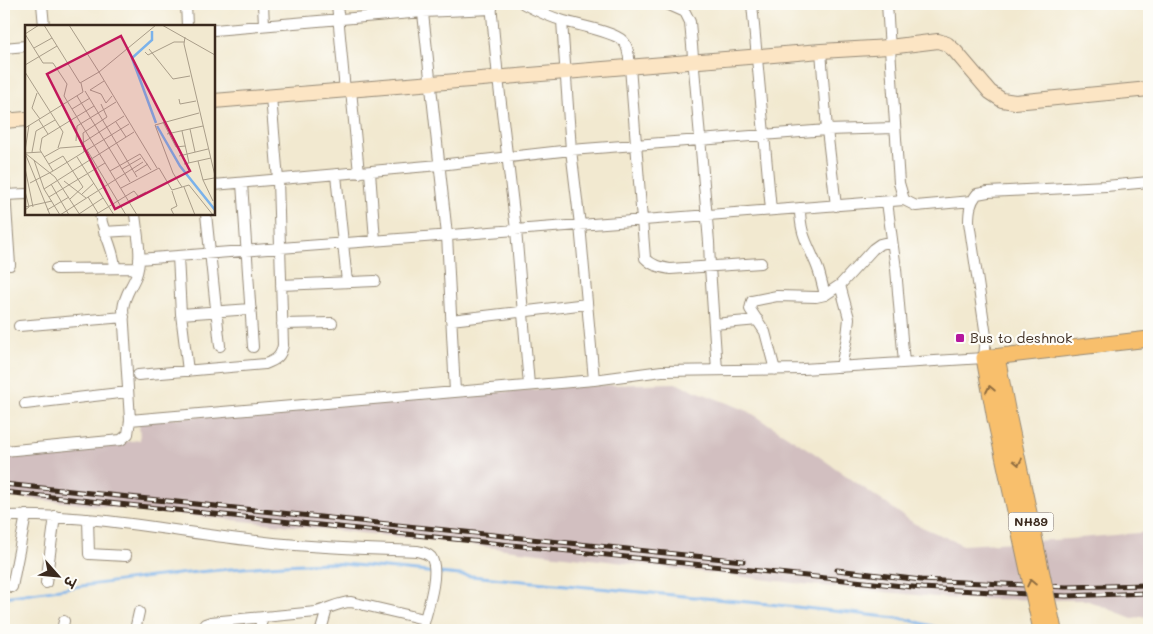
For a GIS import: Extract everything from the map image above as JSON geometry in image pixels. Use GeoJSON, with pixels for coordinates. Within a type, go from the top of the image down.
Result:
{"type":"FeatureCollection","features":[{"type":"Feature","properties":{"kind":"main road"},"geometry":{"type":"LineString","coordinates":[[991,358],[1149,340]]}},
{"type":"Feature","properties":{"kind":"main road","name":"NH89"},"geometry":{"type":"LineString","coordinates":[[991,358],[1041,630]]}},
{"type":"Feature","properties":{"kind":"main road","name":"NH89"},"geometry":{"type":"LineString","coordinates":[[1002,417],[1054,630]]}},
{"type":"Feature","properties":{"kind":"street"},"geometry":{"type":"LineString","coordinates":[[42,4],[44,25]]}},
{"type":"Feature","properties":{"kind":"street"},"geometry":{"type":"LineString","coordinates":[[186,4],[187,25]]}},
{"type":"Feature","properties":{"kind":"street"},"geometry":{"type":"LineString","coordinates":[[263,4],[264,25]]}},
{"type":"Feature","properties":{"kind":"street"},"geometry":{"type":"LineString","coordinates":[[337,4],[359,173]]}},
{"type":"Feature","properties":{"kind":"street"},"geometry":{"type":"LineString","coordinates":[[667,4],[685,12],[690,22],[707,215],[717,370]]}},
{"type":"Feature","properties":{"kind":"street"},"geometry":{"type":"LineString","coordinates":[[752,4],[771,210]]}},
{"type":"Feature","properties":{"kind":"street"},"geometry":{"type":"LineString","coordinates":[[886,4],[899,182],[904,200]]}},
{"type":"Feature","properties":{"kind":"street"},"geometry":{"type":"LineString","coordinates":[[530,5],[562,20],[620,38],[625,42],[630,67],[641,220],[646,258],[650,263],[670,268],[761,263]]}},
{"type":"Feature","properties":{"kind":"street"},"geometry":{"type":"LineString","coordinates":[[215,30],[423,8],[491,6],[516,230],[529,385]]}},
{"type":"Feature","properties":{"kind":"street"},"geometry":{"type":"LineString","coordinates":[[423,8],[447,235],[450,320],[456,392]]}},
{"type":"Feature","properties":{"kind":"street"},"geometry":{"type":"LineString","coordinates":[[562,20],[571,150],[594,380]]}},
{"type":"Feature","properties":{"kind":"street"},"geometry":{"type":"LineString","coordinates":[[215,101],[821,51],[890,47],[938,41],[947,44],[990,92],[1002,100],[1015,102],[1149,90]]}},
{"type":"Feature","properties":{"kind":"street"},"geometry":{"type":"LineString","coordinates":[[4,48],[25,46]]}},
{"type":"Feature","properties":{"kind":"street"},"geometry":{"type":"LineString","coordinates":[[821,51],[827,130],[836,206]]}},
{"type":"Feature","properties":{"kind":"street"},"geometry":{"type":"LineString","coordinates":[[138,375],[265,364],[276,360],[281,355],[283,345],[278,180],[271,97]]}},
{"type":"Feature","properties":{"kind":"street"},"geometry":{"type":"LineString","coordinates":[[4,120],[25,119]]}},
{"type":"Feature","properties":{"kind":"street"},"geometry":{"type":"LineString","coordinates":[[215,185],[440,166],[571,150],[827,130],[895,128]]}},
{"type":"Feature","properties":{"kind":"street"},"geometry":{"type":"LineString","coordinates":[[370,172],[375,241]]}},
{"type":"Feature","properties":{"kind":"street"},"geometry":{"type":"LineString","coordinates":[[336,175],[348,282]]}},
{"type":"Feature","properties":{"kind":"street"},"geometry":{"type":"LineString","coordinates":[[4,178],[10,265]]}},
{"type":"Feature","properties":{"kind":"street"},"geometry":{"type":"LineString","coordinates":[[130,420],[594,380],[662,371],[775,370],[991,358],[969,222],[969,211],[972,201],[977,194],[1149,182]]}},
{"type":"Feature","properties":{"kind":"street"},"geometry":{"type":"LineString","coordinates":[[242,183],[253,346]]}},
{"type":"Feature","properties":{"kind":"street"},"geometry":{"type":"LineString","coordinates":[[5,195],[25,194]]}},
{"type":"Feature","properties":{"kind":"street"},"geometry":{"type":"LineString","coordinates":[[56,269],[115,268],[178,256],[211,253],[904,200],[916,206],[972,201]]}},
{"type":"Feature","properties":{"kind":"street"},"geometry":{"type":"LineString","coordinates":[[887,202],[904,363]]}},
{"type":"Feature","properties":{"kind":"street"},"geometry":{"type":"LineString","coordinates":[[800,208],[803,238],[819,272],[825,295]]}},
{"type":"Feature","properties":{"kind":"street"},"geometry":{"type":"LineString","coordinates":[[100,215],[104,232],[113,249],[115,268]]}},
{"type":"Feature","properties":{"kind":"street"},"geometry":{"type":"LineString","coordinates":[[4,450],[121,440],[128,434],[130,420],[124,302],[138,264],[135,215]]}},
{"type":"Feature","properties":{"kind":"street"},"geometry":{"type":"LineString","coordinates":[[206,215],[220,346]]}},
{"type":"Feature","properties":{"kind":"street"},"geometry":{"type":"LineString","coordinates":[[104,232],[137,230]]}},
{"type":"Feature","properties":{"kind":"street"},"geometry":{"type":"LineString","coordinates":[[775,370],[765,332],[750,309],[752,301],[777,296],[816,297],[825,295],[840,286],[872,249],[880,244],[892,241]]}},
{"type":"Feature","properties":{"kind":"street"},"geometry":{"type":"LineString","coordinates":[[178,256],[181,314],[188,371]]}},
{"type":"Feature","properties":{"kind":"street"},"geometry":{"type":"LineString","coordinates":[[281,285],[375,281]]}},
{"type":"Feature","properties":{"kind":"street"},"geometry":{"type":"LineString","coordinates":[[840,286],[848,318],[847,337],[841,367]]}},
{"type":"Feature","properties":{"kind":"street"},"geometry":{"type":"LineString","coordinates":[[450,320],[587,304]]}},
{"type":"Feature","properties":{"kind":"street"},"geometry":{"type":"LineString","coordinates":[[181,314],[251,310]]}},
{"type":"Feature","properties":{"kind":"street"},"geometry":{"type":"LineString","coordinates":[[19,326],[124,317]]}},
{"type":"Feature","properties":{"kind":"street"},"geometry":{"type":"LineString","coordinates":[[714,324],[758,320]]}},
{"type":"Feature","properties":{"kind":"street"},"geometry":{"type":"LineString","coordinates":[[282,324],[332,323]]}},
{"type":"Feature","properties":{"kind":"street"},"geometry":{"type":"LineString","coordinates":[[26,404],[128,392]]}},
{"type":"Feature","properties":{"kind":"street"},"geometry":{"type":"LineString","coordinates":[[12,587],[26,515]]}},
{"type":"Feature","properties":{"kind":"street"},"geometry":{"type":"LineString","coordinates":[[4,516],[55,516],[263,542],[313,547],[417,551],[425,553],[431,558],[435,566],[434,581],[422,630]]}},
{"type":"Feature","properties":{"kind":"street"},"geometry":{"type":"LineString","coordinates":[[46,583],[55,516]]}},
{"type":"Feature","properties":{"kind":"street"},"geometry":{"type":"LineString","coordinates":[[88,519],[89,554],[126,556]]}},
{"type":"Feature","properties":{"kind":"street"},"geometry":{"type":"LineString","coordinates":[[200,630],[205,624],[211,622],[263,618],[328,609],[342,602],[351,602],[424,619]]}},
{"type":"Feature","properties":{"kind":"street"},"geometry":{"type":"LineString","coordinates":[[321,630],[328,609]]}},
{"type":"Feature","properties":{"kind":"street"},"geometry":{"type":"LineString","coordinates":[[135,630],[139,612]]}},
{"type":"Feature","properties":{"kind":"street"},"geometry":{"type":"LineString","coordinates":[[259,630],[263,618]]}},
{"type":"Feature","properties":{"kind":"shaded area"},"geometry":{"type":"Polygon","coordinates":[[[675,383],[748,411],[814,453],[915,524],[963,545],[1149,532],[1149,616],[1132,618],[1086,600],[957,599],[803,584],[437,541],[4,496],[4,455],[140,440],[139,421],[575,386],[675,383]]]}},
{"type":"Feature","properties":{"kind":"waterway"},"geometry":{"type":"LineString","coordinates":[[4,597],[209,571],[332,563],[769,604],[906,619],[946,630]]}},
{"type":"Feature","properties":{"kind":"railway"},"geometry":{"type":"LineString","coordinates":[[4,484],[743,561]]}},
{"type":"Feature","properties":{"kind":"railway"},"geometry":{"type":"LineString","coordinates":[[4,492],[922,588],[1066,596],[1149,593]]}},
{"type":"Feature","properties":{"kind":"railway"},"geometry":{"type":"LineString","coordinates":[[837,570],[921,580],[1066,587],[1147,585]]}},
{"type":"Feature","properties":{"kind":"place","name":"Bus to deshnok"},"geometry":{"type":"Point","coordinates":[960,338]}}]}
